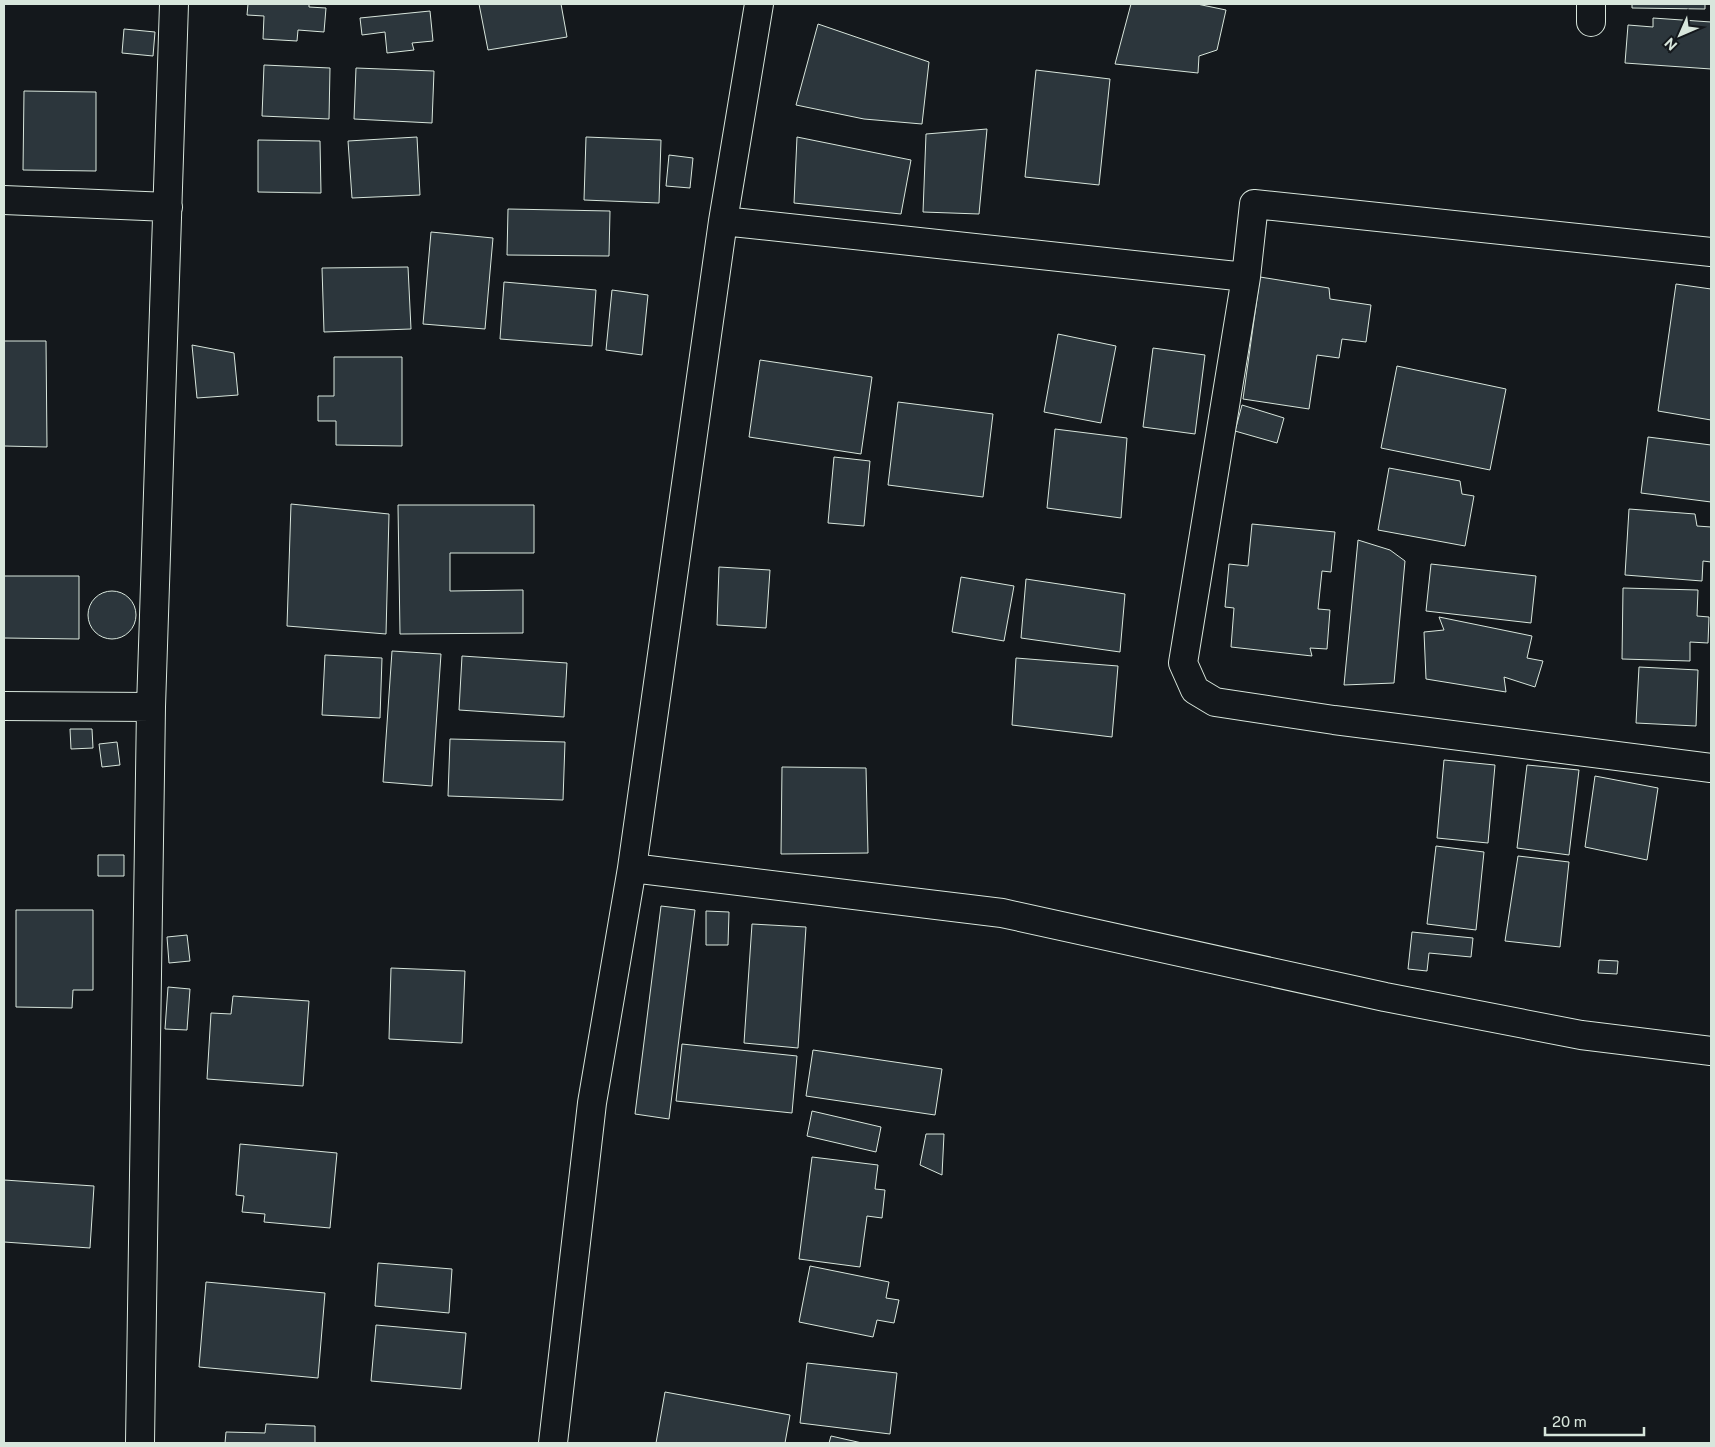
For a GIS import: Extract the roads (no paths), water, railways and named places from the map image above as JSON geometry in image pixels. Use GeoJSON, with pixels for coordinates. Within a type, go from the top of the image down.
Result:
{"type":"FeatureCollection","features":[{"type":"Feature","properties":{"kind":"street"},"geometry":{"type":"LineString","coordinates":[[140,1443],[151,707],[174,4]]}},
{"type":"Feature","properties":{"kind":"street"},"geometry":{"type":"LineString","coordinates":[[553,1443],[592,1103],[632,868],[723,221],[760,4]]}},
{"type":"Feature","properties":{"kind":"street"},"geometry":{"type":"LineString","coordinates":[[4,200],[168,207]]}},
{"type":"Feature","properties":{"kind":"street"},"geometry":{"type":"LineString","coordinates":[[1711,252],[1254,204],[1246,277],[1183,663],[1194,690],[1215,702],[1334,720],[1711,768]]}},
{"type":"Feature","properties":{"kind":"street"},"geometry":{"type":"LineString","coordinates":[[723,221],[1246,277]]}},
{"type":"Feature","properties":{"kind":"street"},"geometry":{"type":"LineString","coordinates":[[4,706],[151,707]]}},
{"type":"Feature","properties":{"kind":"street"},"geometry":{"type":"LineString","coordinates":[[632,868],[1002,913],[1385,997],[1571,1034],[1711,1051]]}}]}
